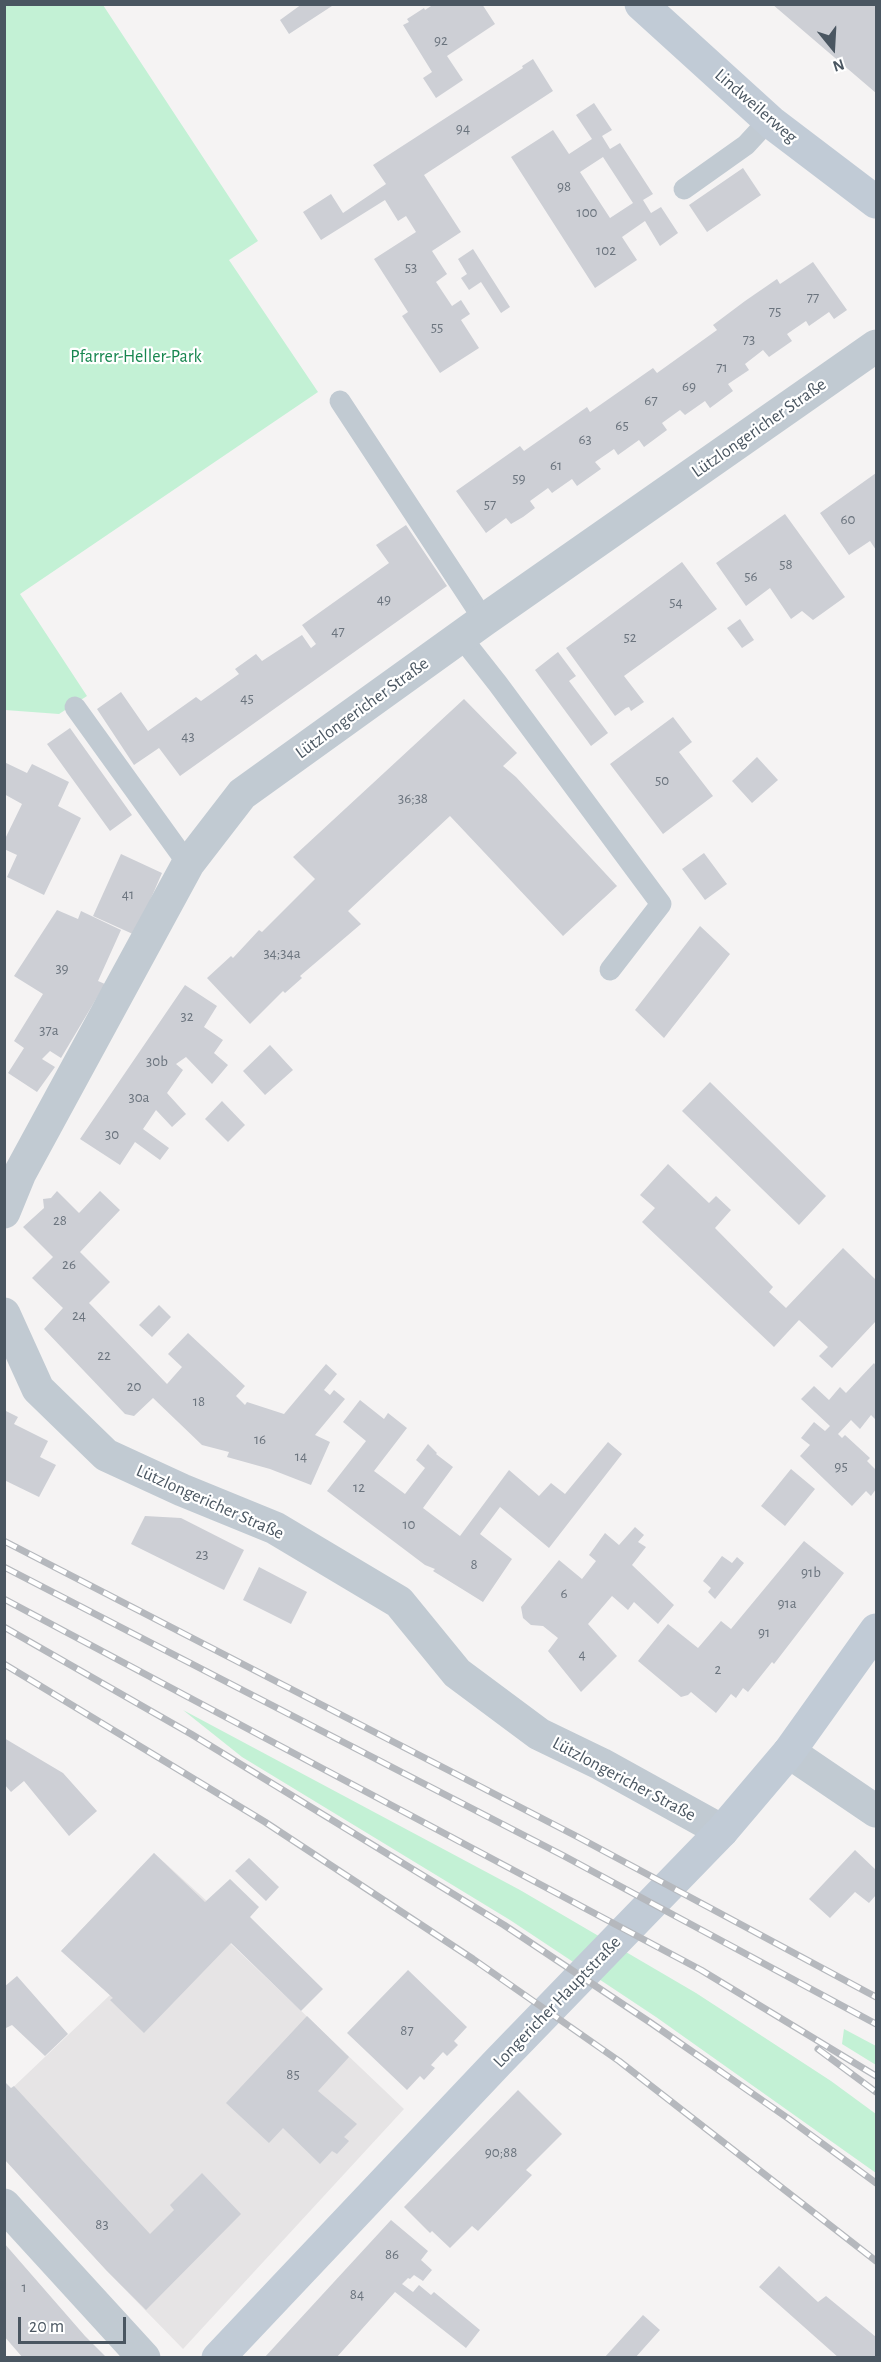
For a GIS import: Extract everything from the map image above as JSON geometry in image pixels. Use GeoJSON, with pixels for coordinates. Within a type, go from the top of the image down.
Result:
{"type":"FeatureCollection","features":[{"type":"Feature","properties":{"kind":"street","name":"Lindweilerweg"},"geometry":{"type":"LineString","coordinates":[[641,4],[769,120],[876,202]]}},
{"type":"Feature","properties":{"kind":"street","name":"Lützlongericher Straße"},"geometry":{"type":"LineString","coordinates":[[4,1212],[20,1173],[188,864],[242,794],[472,629],[876,346]]}},
{"type":"Feature","properties":{"kind":"street","name":"Lützlongericher Straße"},"geometry":{"type":"LineString","coordinates":[[4,1314],[38,1389],[106,1455],[182,1490],[275,1528],[399,1602],[457,1673],[539,1734],[601,1764],[722,1831]]}},
{"type":"Feature","properties":{"kind":"street","name":"Longericher Hauptstraße"},"geometry":{"type":"LineString","coordinates":[[218,2358],[498,2062],[722,1831],[789,1752],[876,1630]]}},
{"type":"Feature","properties":{"kind":"street"},"geometry":{"type":"LineString","coordinates":[[789,1752],[876,1811]]}},
{"type":"Feature","properties":{"kind":"street"},"geometry":{"type":"LineString","coordinates":[[4,2205],[144,2358]]}},
{"type":"Feature","properties":{"kind":"lane"},"geometry":{"type":"LineString","coordinates":[[684,189],[746,145],[769,120]]}},
{"type":"Feature","properties":{"kind":"lane"},"geometry":{"type":"LineString","coordinates":[[340,400],[472,629],[498,684],[661,904],[610,970]]}},
{"type":"Feature","properties":{"kind":"lane"},"geometry":{"type":"LineString","coordinates":[[75,707],[188,864]]}},
{"type":"Feature","properties":{"kind":"shaded area"},"geometry":{"type":"Polygon","coordinates":[[[154,1853],[241,1932],[231,1944],[404,2109],[183,2349],[106,2270],[5,2159],[5,2095],[110,1995],[61,1951],[154,1853]]]}},
{"type":"Feature","properties":{"kind":"green space","name":"Pfarrer-Heller-Park"},"geometry":{"type":"Polygon","coordinates":[[[4,5],[103,5],[258,241],[229,260],[318,392],[20,594],[87,696],[59,714],[5,710],[4,5]]]}},
{"type":"Feature","properties":{"kind":"green space"},"geometry":{"type":"Polygon","coordinates":[[[183,1710],[520,1890],[696,1993],[831,2081],[876,2114],[876,2173],[656,2017],[510,1920],[242,1757],[183,1710]]]}},
{"type":"Feature","properties":{"kind":"green space"},"geometry":{"type":"Polygon","coordinates":[[[844,2029],[876,2046],[876,2065],[842,2044],[844,2029]]]}},
{"type":"Feature","properties":{"kind":"building"},"geometry":{"type":"Polygon","coordinates":[[[302,4],[332,6],[289,34],[280,20],[302,4]]]}},
{"type":"Feature","properties":{"kind":"building"},"geometry":{"type":"Polygon","coordinates":[[[434,4],[482,4],[495,24],[447,56],[463,80],[436,98],[423,78],[432,72],[403,25],[409,22],[407,19],[434,4]]]}},
{"type":"Feature","properties":{"kind":"building"},"geometry":{"type":"Polygon","coordinates":[[[772,4],[875,4],[876,93],[772,4]]]}},
{"type":"Feature","properties":{"kind":"building"},"geometry":{"type":"Polygon","coordinates":[[[533,59],[553,91],[424,175],[461,232],[432,251],[447,274],[436,282],[452,306],[461,300],[470,314],[461,320],[479,348],[440,373],[402,316],[408,312],[374,259],[416,232],[406,216],[398,221],[385,200],[321,240],[303,212],[331,194],[343,213],[386,184],[373,165],[523,68],[522,66],[533,59]]]}},
{"type":"Feature","properties":{"kind":"building"},"geometry":{"type":"Polygon","coordinates":[[[594,103],[612,130],[602,136],[610,149],[620,143],[653,194],[643,200],[651,213],[661,207],[678,233],[660,246],[645,221],[622,237],[637,260],[595,288],[511,157],[553,130],[569,154],[592,139],[576,115],[594,103]],[[603,157],[580,172],[610,218],[633,203],[603,157]]]}},
{"type":"Feature","properties":{"kind":"building"},"geometry":{"type":"Polygon","coordinates":[[[743,168],[761,195],[707,232],[689,205],[743,168]]]}},
{"type":"Feature","properties":{"kind":"building"},"geometry":{"type":"Polygon","coordinates":[[[473,249],[510,307],[501,313],[481,282],[469,290],[461,278],[467,274],[458,259],[473,249]]]}},
{"type":"Feature","properties":{"kind":"building"},"geometry":{"type":"Polygon","coordinates":[[[813,262],[847,310],[834,319],[829,312],[809,326],[806,321],[787,334],[792,341],[769,357],[763,350],[745,364],[749,370],[728,384],[733,391],[710,408],[705,401],[685,415],[680,410],[662,423],[667,430],[644,447],[639,440],[618,455],[614,449],[595,462],[601,469],[577,486],[572,479],[552,493],[548,488],[530,501],[535,508],[523,517],[511,524],[506,518],[486,533],[456,491],[520,446],[524,451],[587,407],[590,412],[653,368],[657,373],[717,330],[713,325],[745,301],[777,279],[780,284],[813,262]]]}},
{"type":"Feature","properties":{"kind":"building"},"geometry":{"type":"Polygon","coordinates":[[[876,473],[876,550],[870,541],[849,555],[820,513],[876,473]]]}},
{"type":"Feature","properties":{"kind":"building"},"geometry":{"type":"Polygon","coordinates":[[[785,514],[845,597],[813,620],[802,611],[791,619],[770,588],[746,606],[716,563],[785,514]]]}},
{"type":"Feature","properties":{"kind":"building"},"geometry":{"type":"Polygon","coordinates":[[[406,525],[447,586],[180,776],[159,748],[134,765],[97,709],[121,692],[148,731],[196,697],[201,701],[239,674],[235,669],[256,654],[262,661],[302,635],[311,648],[316,644],[302,625],[389,563],[376,545],[406,525]]]}},
{"type":"Feature","properties":{"kind":"building"},"geometry":{"type":"Polygon","coordinates":[[[682,562],[717,609],[624,676],[644,702],[631,711],[629,707],[615,716],[566,648],[682,562]]]}},
{"type":"Feature","properties":{"kind":"building"},"geometry":{"type":"Polygon","coordinates":[[[740,619],[754,640],[742,648],[727,628],[740,619]]]}},
{"type":"Feature","properties":{"kind":"building"},"geometry":{"type":"Polygon","coordinates":[[[558,652],[576,676],[569,681],[608,733],[591,746],[535,670],[558,652]]]}},
{"type":"Feature","properties":{"kind":"building"},"geometry":{"type":"Polygon","coordinates":[[[464,699],[517,753],[503,766],[516,777],[617,886],[563,936],[450,816],[348,911],[361,924],[300,976],[302,978],[285,993],[283,991],[250,1024],[207,978],[231,956],[233,958],[259,930],[262,932],[315,879],[293,857],[464,699]]]}},
{"type":"Feature","properties":{"kind":"building"},"geometry":{"type":"Polygon","coordinates":[[[673,717],[692,742],[679,752],[713,796],[663,834],[610,764],[673,717]]]}},
{"type":"Feature","properties":{"kind":"building"},"geometry":{"type":"Polygon","coordinates":[[[70,728],[132,815],[110,831],[47,744],[70,728]]]}},
{"type":"Feature","properties":{"kind":"building"},"geometry":{"type":"Polygon","coordinates":[[[757,757],[778,780],[752,803],[732,781],[757,757]]]}},
{"type":"Feature","properties":{"kind":"building"},"geometry":{"type":"Polygon","coordinates":[[[4,762],[27,773],[32,764],[69,782],[58,806],[81,818],[44,895],[7,877],[17,855],[4,849],[4,841],[22,804],[4,794],[4,762]]]}},
{"type":"Feature","properties":{"kind":"building"},"geometry":{"type":"Polygon","coordinates":[[[704,853],[727,884],[705,900],[682,869],[704,853]]]}},
{"type":"Feature","properties":{"kind":"building"},"geometry":{"type":"Polygon","coordinates":[[[121,854],[162,873],[135,935],[93,916],[121,854]]]}},
{"type":"Feature","properties":{"kind":"building"},"geometry":{"type":"Polygon","coordinates":[[[57,910],[78,919],[81,911],[121,930],[98,981],[105,984],[61,1058],[50,1051],[42,1059],[55,1067],[37,1092],[8,1073],[24,1048],[14,1041],[43,994],[14,976],[57,910]]]}},
{"type":"Feature","properties":{"kind":"building"},"geometry":{"type":"Polygon","coordinates":[[[700,926],[730,954],[664,1038],[635,1010],[700,926]]]}},
{"type":"Feature","properties":{"kind":"building"},"geometry":{"type":"Polygon","coordinates":[[[185,985],[217,1006],[204,1027],[223,1040],[214,1053],[228,1065],[212,1084],[186,1057],[176,1064],[183,1070],[167,1093],[186,1114],[172,1127],[156,1110],[143,1129],[169,1148],[160,1160],[135,1142],[120,1165],[80,1139],[185,985]]]}},
{"type":"Feature","properties":{"kind":"building"},"geometry":{"type":"Polygon","coordinates":[[[270,1045],[293,1070],[265,1095],[243,1071],[270,1045]]]}},
{"type":"Feature","properties":{"kind":"building"},"geometry":{"type":"Polygon","coordinates":[[[710,1082],[826,1196],[799,1225],[682,1111],[710,1082]]]}},
{"type":"Feature","properties":{"kind":"building"},"geometry":{"type":"Polygon","coordinates":[[[222,1101],[245,1125],[228,1142],[205,1119],[222,1101]]]}},
{"type":"Feature","properties":{"kind":"building"},"geometry":{"type":"Polygon","coordinates":[[[668,1164],[709,1203],[716,1196],[731,1210],[715,1228],[773,1287],[769,1292],[786,1308],[843,1248],[876,1280],[876,1321],[832,1368],[819,1356],[828,1347],[799,1320],[774,1347],[642,1222],[655,1208],[640,1195],[668,1164]]]}},
{"type":"Feature","properties":{"kind":"building"},"geometry":{"type":"Polygon","coordinates":[[[57,1191],[79,1213],[100,1191],[120,1210],[80,1252],[110,1282],[89,1303],[167,1384],[182,1367],[168,1354],[188,1333],[245,1386],[236,1396],[245,1405],[247,1402],[284,1414],[326,1364],[337,1374],[324,1390],[330,1395],[334,1390],[345,1399],[315,1435],[330,1442],[311,1485],[270,1469],[227,1457],[229,1452],[202,1445],[153,1398],[134,1416],[125,1414],[44,1329],[63,1308],[32,1278],[53,1257],[23,1227],[44,1208],[43,1199],[51,1198],[57,1191]]]}},
{"type":"Feature","properties":{"kind":"building"},"geometry":{"type":"Polygon","coordinates":[[[159,1305],[171,1317],[152,1337],[139,1325],[159,1305]]]}},
{"type":"Feature","properties":{"kind":"building"},"geometry":{"type":"Polygon","coordinates":[[[874,1363],[876,1366],[876,1420],[871,1415],[860,1429],[851,1420],[838,1434],[842,1438],[845,1435],[870,1458],[867,1461],[876,1470],[876,1489],[871,1496],[866,1491],[852,1506],[800,1456],[810,1445],[801,1438],[814,1422],[825,1431],[830,1426],[801,1399],[814,1386],[829,1400],[840,1387],[846,1393],[874,1363]]]}},
{"type":"Feature","properties":{"kind":"building"},"geometry":{"type":"Polygon","coordinates":[[[360,1400],[384,1419],[388,1413],[407,1428],[374,1471],[405,1494],[425,1468],[416,1460],[428,1444],[436,1454],[453,1467],[423,1508],[460,1536],[509,1470],[539,1496],[551,1483],[565,1494],[608,1442],[622,1454],[549,1548],[500,1507],[480,1534],[512,1559],[483,1602],[433,1571],[435,1569],[425,1565],[327,1491],[366,1441],[343,1422],[360,1400]]]}},
{"type":"Feature","properties":{"kind":"building"},"geometry":{"type":"Polygon","coordinates":[[[4,1410],[18,1417],[14,1424],[48,1441],[40,1457],[56,1465],[39,1497],[4,1480],[4,1410]]]}},
{"type":"Feature","properties":{"kind":"building"},"geometry":{"type":"Polygon","coordinates":[[[791,1469],[815,1489],[785,1526],[761,1506],[791,1469]]]}},
{"type":"Feature","properties":{"kind":"building"},"geometry":{"type":"Polygon","coordinates":[[[145,1516],[181,1518],[244,1550],[224,1590],[131,1544],[145,1516]]]}},
{"type":"Feature","properties":{"kind":"building"},"geometry":{"type":"Polygon","coordinates":[[[635,1527],[644,1535],[638,1542],[646,1547],[632,1565],[674,1605],[658,1624],[634,1602],[628,1610],[612,1596],[588,1624],[617,1656],[581,1692],[548,1651],[558,1638],[543,1626],[531,1625],[523,1618],[521,1607],[559,1560],[582,1579],[596,1561],[589,1555],[605,1533],[619,1545],[635,1527]]]}},
{"type":"Feature","properties":{"kind":"building"},"geometry":{"type":"Polygon","coordinates":[[[804,1541],[844,1573],[774,1664],[772,1662],[748,1692],[743,1688],[736,1698],[731,1694],[716,1713],[691,1692],[681,1697],[638,1661],[668,1624],[698,1648],[721,1621],[731,1629],[804,1541]]]}},
{"type":"Feature","properties":{"kind":"building"},"geometry":{"type":"Polygon","coordinates":[[[722,1556],[732,1563],[737,1557],[744,1563],[715,1599],[708,1592],[711,1588],[703,1581],[722,1556]]]}},
{"type":"Feature","properties":{"kind":"building"},"geometry":{"type":"Polygon","coordinates":[[[259,1567],[307,1592],[291,1624],[243,1600],[259,1567]]]}},
{"type":"Feature","properties":{"kind":"building"},"geometry":{"type":"Polygon","coordinates":[[[4,1738],[63,1773],[97,1811],[69,1836],[24,1781],[11,1792],[4,1784],[4,1738]]]}},
{"type":"Feature","properties":{"kind":"building"},"geometry":{"type":"Polygon","coordinates":[[[855,1850],[876,1870],[876,1895],[869,1903],[855,1892],[830,1918],[809,1899],[855,1850]]]}},
{"type":"Feature","properties":{"kind":"building"},"geometry":{"type":"Polygon","coordinates":[[[154,1853],[205,1902],[230,1879],[259,1907],[250,1917],[323,1989],[301,2011],[231,1943],[144,2033],[110,2000],[113,1998],[61,1951],[154,1853]]]}},
{"type":"Feature","properties":{"kind":"building"},"geometry":{"type":"Polygon","coordinates":[[[249,1858],[279,1887],[266,1901],[235,1871],[249,1858]]]}},
{"type":"Feature","properties":{"kind":"building"},"geometry":{"type":"Polygon","coordinates":[[[408,1970],[467,2027],[454,2041],[458,2045],[447,2056],[443,2052],[431,2065],[435,2068],[424,2080],[420,2076],[407,2090],[347,2033],[408,1970]]]}},
{"type":"Feature","properties":{"kind":"building"},"geometry":{"type":"Polygon","coordinates":[[[17,1976],[68,2034],[45,2056],[12,2025],[4,2029],[4,1987],[17,1976]]]}},
{"type":"Feature","properties":{"kind":"building"},"geometry":{"type":"Polygon","coordinates":[[[307,2016],[349,2057],[318,2091],[357,2124],[344,2137],[349,2141],[337,2154],[332,2151],[320,2164],[283,2128],[269,2143],[226,2103],[307,2016]]]}},
{"type":"Feature","properties":{"kind":"building"},"geometry":{"type":"Polygon","coordinates":[[[4,2081],[11,2088],[14,2086],[150,2234],[174,2210],[170,2205],[202,2173],[241,2214],[146,2310],[4,2159],[4,2081]]]}},
{"type":"Feature","properties":{"kind":"building"},"geometry":{"type":"Polygon","coordinates":[[[518,2090],[562,2134],[526,2170],[532,2175],[478,2231],[472,2226],[450,2248],[432,2231],[430,2233],[404,2207],[518,2090]]]}},
{"type":"Feature","properties":{"kind":"building"},"geometry":{"type":"Polygon","coordinates":[[[391,2220],[428,2251],[421,2260],[432,2270],[423,2281],[414,2275],[402,2284],[413,2292],[419,2285],[431,2295],[434,2292],[480,2330],[466,2348],[395,2292],[336,2358],[264,2358],[391,2220]]]}},
{"type":"Feature","properties":{"kind":"building"},"geometry":{"type":"Polygon","coordinates":[[[4,2243],[107,2358],[23,2358],[4,2336],[4,2243]]]}},
{"type":"Feature","properties":{"kind":"building"},"geometry":{"type":"Polygon","coordinates":[[[779,2266],[818,2302],[826,2296],[876,2337],[876,2358],[839,2358],[759,2287],[779,2266]]]}},
{"type":"Feature","properties":{"kind":"building"},"geometry":{"type":"Polygon","coordinates":[[[643,2315],[660,2330],[635,2358],[604,2358],[643,2315]]]}},
{"type":"Feature","properties":{"kind":"railway"},"geometry":{"type":"LineString","coordinates":[[4,1541],[576,1836],[876,1997]]}},
{"type":"Feature","properties":{"kind":"railway"},"geometry":{"type":"LineString","coordinates":[[4,1567],[564,1856],[876,2024]]}},
{"type":"Feature","properties":{"kind":"railway"},"geometry":{"type":"LineString","coordinates":[[4,1599],[701,1970],[876,2076]]}},
{"type":"Feature","properties":{"kind":"railway"},"geometry":{"type":"LineString","coordinates":[[4,1627],[191,1734],[504,1925],[651,2023],[876,2183]]}},
{"type":"Feature","properties":{"kind":"railway"},"geometry":{"type":"LineString","coordinates":[[4,1664],[265,1822],[473,1959],[619,2061],[876,2261]]}},
{"type":"Feature","properties":{"kind":"railway"},"geometry":{"type":"LineString","coordinates":[[818,2049],[876,2092]]}}]}
